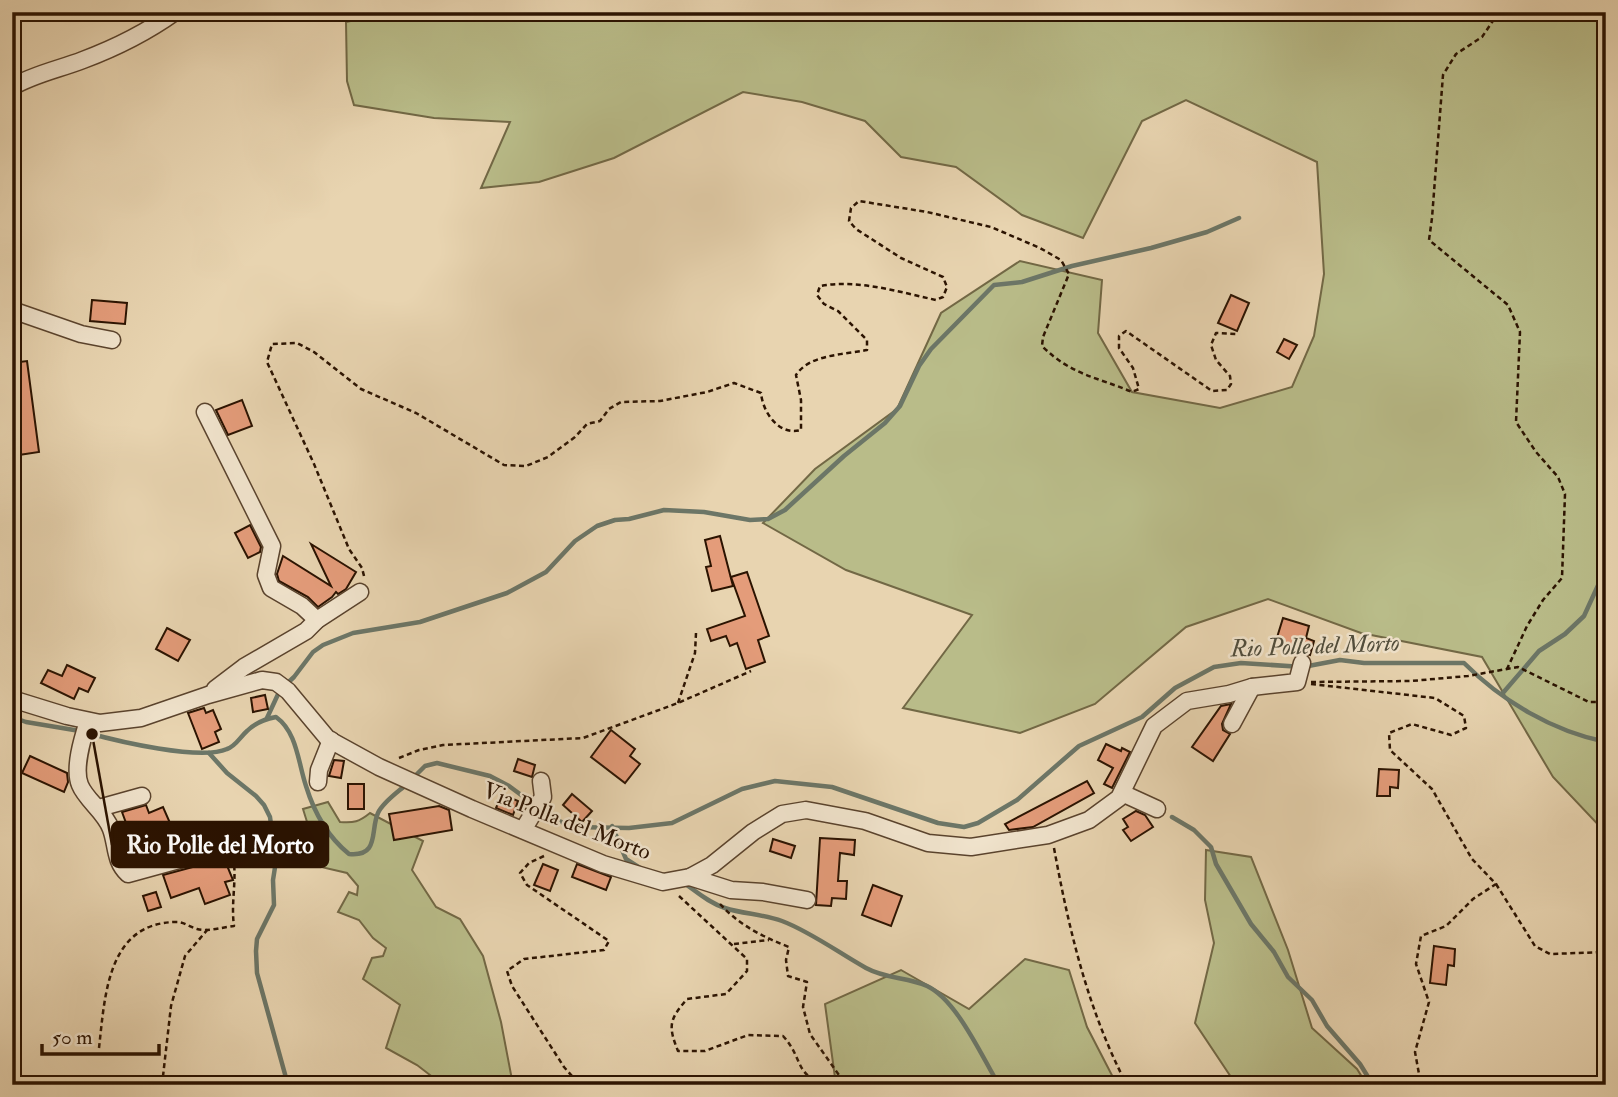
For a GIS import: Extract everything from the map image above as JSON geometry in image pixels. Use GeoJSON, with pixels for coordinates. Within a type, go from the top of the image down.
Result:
{"type":"FeatureCollection","features":[{"type":"Feature","properties":{"kind":"street"},"geometry":{"type":"LineString","coordinates":[[12,87],[119,44],[175,12]]}},
{"type":"Feature","properties":{"kind":"street"},"geometry":{"type":"LineString","coordinates":[[12,310],[81,334],[112,340]]}},
{"type":"Feature","properties":{"kind":"street"},"geometry":{"type":"LineString","coordinates":[[205,412],[272,546],[266,575],[271,588],[302,606],[317,620]]}},
{"type":"Feature","properties":{"kind":"street"},"geometry":{"type":"LineString","coordinates":[[208,695],[244,667],[306,631],[317,620],[360,592]]}},
{"type":"Feature","properties":{"kind":"street","name":"Via Polla del Morto"},"geometry":{"type":"LineString","coordinates":[[12,699],[86,728],[100,723],[141,719],[208,695],[262,680],[282,686],[331,740],[379,767],[603,864],[663,882],[688,878],[712,865],[753,832],[782,814],[806,810],[865,821],[928,844],[971,847],[1051,834],[1088,820],[1118,798],[1154,726],[1187,701],[1229,694],[1299,673]]}},
{"type":"Feature","properties":{"kind":"street"},"geometry":{"type":"LineString","coordinates":[[1232,724],[1252,687]]}},
{"type":"Feature","properties":{"kind":"street"},"geometry":{"type":"LineString","coordinates":[[86,728],[79,752],[79,784],[111,828],[120,867],[128,874],[229,848]]}},
{"type":"Feature","properties":{"kind":"street"},"geometry":{"type":"LineString","coordinates":[[318,782],[319,770],[331,740]]}},
{"type":"Feature","properties":{"kind":"street"},"geometry":{"type":"LineString","coordinates":[[523,830],[539,806],[541,781]]}},
{"type":"Feature","properties":{"kind":"street"},"geometry":{"type":"LineString","coordinates":[[1122,793],[1157,810]]}},
{"type":"Feature","properties":{"kind":"street"},"geometry":{"type":"LineString","coordinates":[[99,808],[142,796]]}},
{"type":"Feature","properties":{"kind":"street"},"geometry":{"type":"LineString","coordinates":[[688,878],[731,890],[763,892],[807,900]]}},
{"type":"Feature","properties":{"kind":"path"},"geometry":{"type":"LineString","coordinates":[[1499,12],[1482,37],[1456,54],[1443,75],[1429,240],[1508,305],[1520,332],[1516,422],[1536,452],[1559,477],[1564,494],[1562,578],[1527,626],[1507,669]]}},
{"type":"Feature","properties":{"kind":"path"},"geometry":{"type":"LineString","coordinates":[[360,592],[364,581],[362,568],[349,550],[314,464],[267,362],[272,344],[297,343],[314,352],[361,389],[416,413],[504,465],[526,466],[548,457],[575,437],[587,424],[600,421],[609,409],[621,402],[660,401],[707,392],[734,383],[761,393],[762,406],[779,427],[791,432],[801,430],[801,400],[796,375],[801,367],[817,359],[867,350],[867,340],[817,295],[820,286],[835,284],[874,288],[936,300],[943,297],[947,287],[943,277],[901,258],[856,229],[849,221],[851,208],[859,201],[927,212],[991,227],[1061,260],[1069,274],[1043,337],[1042,346],[1056,360],[1080,374],[1132,392],[1139,389],[1133,368],[1119,348],[1119,336],[1126,331],[1212,391],[1227,390],[1231,384],[1230,376],[1216,360],[1211,345],[1216,333],[1237,334]]}},
{"type":"Feature","properties":{"kind":"path"},"geometry":{"type":"LineString","coordinates":[[678,703],[695,653],[696,633]]}},
{"type":"Feature","properties":{"kind":"path"},"geometry":{"type":"LineString","coordinates":[[1299,673],[1411,681],[1468,676],[1518,667],[1589,702],[1606,702]]}},
{"type":"Feature","properties":{"kind":"path","name":"Via Polla del Morto"},"geometry":{"type":"LineString","coordinates":[[379,767],[419,750],[443,745],[583,738],[678,703],[751,671]]}},
{"type":"Feature","properties":{"kind":"path"},"geometry":{"type":"LineString","coordinates":[[1299,673],[1435,698],[1464,716],[1466,728],[1451,735],[1412,724],[1389,733],[1390,750],[1432,789],[1472,859],[1496,884],[1535,946],[1549,954],[1606,951]]}},
{"type":"Feature","properties":{"kind":"path"},"geometry":{"type":"LineString","coordinates":[[1051,834],[1081,971],[1109,1051],[1127,1085]]}},
{"type":"Feature","properties":{"kind":"path"},"geometry":{"type":"LineString","coordinates":[[99,1048],[105,993],[118,952],[135,934],[154,925],[179,922],[199,930],[234,926],[231,906],[236,888],[234,863],[229,848]]}},
{"type":"Feature","properties":{"kind":"path"},"geometry":{"type":"LineString","coordinates":[[549,852],[543,858],[529,863],[520,873],[527,886],[609,941],[604,950],[524,959],[507,971],[519,998],[564,1067],[580,1085]]}},
{"type":"Feature","properties":{"kind":"path"},"geometry":{"type":"LineString","coordinates":[[663,882],[747,959],[747,971],[726,994],[687,999],[674,1014],[670,1032],[678,1051],[705,1051],[748,1035],[783,1036],[792,1046],[804,1072],[815,1082],[832,1085]]}},
{"type":"Feature","properties":{"kind":"path"},"geometry":{"type":"LineString","coordinates":[[1421,1085],[1415,1052],[1429,1002],[1416,964],[1421,936],[1446,926],[1473,899],[1496,884]]}},
{"type":"Feature","properties":{"kind":"path"},"geometry":{"type":"LineString","coordinates":[[718,901],[731,916],[769,940],[789,947],[786,960],[788,976],[807,982],[803,1007],[810,1034],[846,1085]]}},
{"type":"Feature","properties":{"kind":"path"},"geometry":{"type":"LineString","coordinates":[[162,1085],[171,1006],[185,956],[208,929]]}},
{"type":"Feature","properties":{"kind":"path"},"geometry":{"type":"LineString","coordinates":[[733,944],[769,940]]}},
{"type":"Feature","properties":{"kind":"green space"},"geometry":{"type":"Polygon","coordinates":[[[393,12],[1606,12],[1606,833],[1553,777],[1482,657],[1361,633],[1268,599],[1186,627],[1095,704],[1020,733],[903,708],[972,615],[846,570],[763,523],[815,469],[897,409],[941,313],[1020,261],[1102,280],[1098,333],[1132,392],[1220,408],[1292,387],[1314,336],[1324,274],[1317,162],[1186,100],[1142,121],[1083,238],[1022,215],[956,167],[901,157],[865,121],[802,102],[743,92],[614,158],[539,182],[481,188],[510,122],[434,118],[354,105],[347,81],[346,22],[393,12]]]}},
{"type":"Feature","properties":{"kind":"green space"},"geometry":{"type":"Polygon","coordinates":[[[328,802],[340,822],[356,821],[370,813],[423,841],[412,870],[436,907],[460,919],[483,956],[501,1022],[513,1085],[443,1085],[417,1065],[386,1048],[400,1005],[363,979],[372,958],[383,956],[386,948],[373,938],[359,920],[338,912],[349,892],[357,895],[358,886],[347,873],[321,867],[303,809],[328,802]]]}},
{"type":"Feature","properties":{"kind":"green space"},"geometry":{"type":"Polygon","coordinates":[[[1206,850],[1251,857],[1288,950],[1312,1028],[1357,1069],[1367,1085],[1235,1083],[1195,1023],[1214,943],[1205,900],[1206,850]]]}},
{"type":"Feature","properties":{"kind":"green space"},"geometry":{"type":"Polygon","coordinates":[[[1025,959],[1069,970],[1087,1027],[1117,1085],[836,1085],[825,1004],[901,970],[969,1009],[1025,959]]]}},
{"type":"Feature","properties":{"kind":"building"},"geometry":{"type":"Polygon","coordinates":[[[1231,295],[1249,303],[1237,331],[1218,323],[1231,295]]]}},
{"type":"Feature","properties":{"kind":"building"},"geometry":{"type":"Polygon","coordinates":[[[92,300],[127,303],[125,324],[90,321],[92,300]]]}},
{"type":"Feature","properties":{"kind":"building"},"geometry":{"type":"Polygon","coordinates":[[[1284,339],[1297,345],[1289,359],[1277,352],[1284,339]]]}},
{"type":"Feature","properties":{"kind":"building"},"geometry":{"type":"Polygon","coordinates":[[[27,361],[39,452],[12,456],[12,363],[27,361]]]}},
{"type":"Feature","properties":{"kind":"building"},"geometry":{"type":"Polygon","coordinates":[[[242,400],[252,426],[228,435],[216,410],[242,400]]]}},
{"type":"Feature","properties":{"kind":"building"},"geometry":{"type":"Polygon","coordinates":[[[250,525],[261,547],[260,552],[248,558],[235,533],[250,525]]]}},
{"type":"Feature","properties":{"kind":"building"},"geometry":{"type":"Polygon","coordinates":[[[720,536],[733,586],[712,591],[706,567],[711,566],[705,540],[720,536]]]}},
{"type":"Feature","properties":{"kind":"building"},"geometry":{"type":"Polygon","coordinates":[[[311,544],[356,572],[346,589],[338,594],[336,592],[318,607],[308,597],[279,581],[277,574],[283,556],[331,586],[311,544]]]}},
{"type":"Feature","properties":{"kind":"building"},"geometry":{"type":"Polygon","coordinates":[[[747,572],[769,636],[758,640],[765,662],[746,669],[737,643],[730,646],[726,636],[711,641],[707,629],[745,616],[731,577],[747,572]]]}},
{"type":"Feature","properties":{"kind":"building"},"geometry":{"type":"Polygon","coordinates":[[[1283,618],[1309,626],[1306,638],[1314,641],[1310,655],[1275,644],[1283,618]]]}},
{"type":"Feature","properties":{"kind":"building"},"geometry":{"type":"Polygon","coordinates":[[[167,628],[190,640],[178,661],[156,649],[167,628]]]}},
{"type":"Feature","properties":{"kind":"building"},"geometry":{"type":"Polygon","coordinates":[[[67,665],[95,678],[88,692],[79,688],[74,699],[41,683],[48,670],[62,676],[67,665]]]}},
{"type":"Feature","properties":{"kind":"building"},"geometry":{"type":"Polygon","coordinates":[[[265,695],[268,709],[253,712],[251,698],[265,695]]]}},
{"type":"Feature","properties":{"kind":"building"},"geometry":{"type":"Polygon","coordinates":[[[1231,704],[1222,724],[1223,730],[1230,734],[1213,761],[1192,747],[1221,706],[1231,704]]]}},
{"type":"Feature","properties":{"kind":"building"},"geometry":{"type":"Polygon","coordinates":[[[204,708],[206,713],[213,710],[221,729],[215,732],[219,742],[202,749],[188,713],[204,708]]]}},
{"type":"Feature","properties":{"kind":"building"},"geometry":{"type":"Polygon","coordinates":[[[611,730],[635,749],[630,756],[640,764],[625,783],[591,757],[611,730]]]}},
{"type":"Feature","properties":{"kind":"building"},"geometry":{"type":"Polygon","coordinates":[[[1106,744],[1130,752],[1112,788],[1104,784],[1113,768],[1098,760],[1106,744]]]}},
{"type":"Feature","properties":{"kind":"building"},"geometry":{"type":"Polygon","coordinates":[[[30,756],[67,773],[68,782],[64,792],[22,773],[30,756]]]}},
{"type":"Feature","properties":{"kind":"building"},"geometry":{"type":"Polygon","coordinates":[[[518,759],[535,765],[532,777],[514,771],[518,759]]]}},
{"type":"Feature","properties":{"kind":"building"},"geometry":{"type":"Polygon","coordinates":[[[334,760],[344,761],[341,778],[329,776],[334,760]]]}},
{"type":"Feature","properties":{"kind":"building"},"geometry":{"type":"Polygon","coordinates":[[[1379,769],[1399,770],[1398,788],[1390,787],[1390,796],[1377,796],[1379,769]]]}},
{"type":"Feature","properties":{"kind":"building"},"geometry":{"type":"Polygon","coordinates":[[[1087,781],[1094,793],[1033,827],[1009,830],[1005,824],[1087,781]]]}},
{"type":"Feature","properties":{"kind":"building"},"geometry":{"type":"Polygon","coordinates":[[[348,784],[364,784],[364,809],[348,809],[348,784]]]}},
{"type":"Feature","properties":{"kind":"building"},"geometry":{"type":"Polygon","coordinates":[[[502,794],[518,801],[513,815],[496,808],[502,794]]]}},
{"type":"Feature","properties":{"kind":"building"},"geometry":{"type":"Polygon","coordinates":[[[572,794],[592,811],[582,822],[563,805],[572,794]]]}},
{"type":"Feature","properties":{"kind":"building"},"geometry":{"type":"Polygon","coordinates":[[[146,805],[149,813],[163,807],[170,823],[127,841],[121,825],[126,823],[122,812],[146,805]]]}},
{"type":"Feature","properties":{"kind":"building"},"geometry":{"type":"Polygon","coordinates":[[[439,806],[449,810],[452,830],[394,840],[389,814],[439,806]]]}},
{"type":"Feature","properties":{"kind":"building"},"geometry":{"type":"Polygon","coordinates":[[[1136,811],[1145,815],[1153,827],[1131,841],[1123,830],[1128,827],[1123,819],[1136,811]]]}},
{"type":"Feature","properties":{"kind":"building"},"geometry":{"type":"Polygon","coordinates":[[[820,838],[855,840],[854,855],[840,853],[838,881],[847,881],[846,899],[832,898],[831,906],[816,905],[820,838]]]}},
{"type":"Feature","properties":{"kind":"building"},"geometry":{"type":"Polygon","coordinates":[[[773,839],[795,846],[791,858],[770,851],[773,839]]]}},
{"type":"Feature","properties":{"kind":"building"},"geometry":{"type":"Polygon","coordinates":[[[215,861],[217,866],[226,863],[233,880],[225,882],[230,895],[205,904],[199,888],[171,898],[163,875],[215,861]]]}},
{"type":"Feature","properties":{"kind":"building"},"geometry":{"type":"Polygon","coordinates":[[[543,864],[558,870],[550,891],[534,885],[543,864]]]}},
{"type":"Feature","properties":{"kind":"building"},"geometry":{"type":"Polygon","coordinates":[[[577,864],[611,877],[606,890],[572,877],[577,864]]]}},
{"type":"Feature","properties":{"kind":"building"},"geometry":{"type":"Polygon","coordinates":[[[873,885],[902,896],[891,926],[862,915],[873,885]]]}},
{"type":"Feature","properties":{"kind":"building"},"geometry":{"type":"Polygon","coordinates":[[[156,892],[161,907],[148,911],[143,896],[156,892]]]}},
{"type":"Feature","properties":{"kind":"building"},"geometry":{"type":"Polygon","coordinates":[[[1434,946],[1455,949],[1454,966],[1448,965],[1446,985],[1430,983],[1434,946]]]}},
{"type":"Feature","properties":{"kind":"waterway"},"geometry":{"type":"LineString","coordinates":[[267,718],[280,690],[313,652],[323,645],[353,633],[420,622],[507,593],[546,572],[575,541],[597,526],[664,510],[704,512],[750,520],[768,519],[785,510],[885,423],[900,406],[919,366],[931,349],[994,285],[1022,282],[1072,266],[1151,248],[1207,232],[1239,218]]}},
{"type":"Feature","properties":{"kind":"waterway"},"geometry":{"type":"LineString","coordinates":[[1502,694],[1539,651],[1565,634],[1584,616],[1606,568]]}},
{"type":"Feature","properties":{"kind":"waterway","name":"Rio Polle del Morto"},"geometry":{"type":"LineString","coordinates":[[413,778],[425,766],[437,763],[490,776],[509,786],[551,817],[572,827],[629,828],[672,823],[742,789],[775,781],[832,787],[938,823],[964,827],[978,823],[1017,800],[1079,746],[1142,717],[1175,688],[1214,667],[1241,663],[1303,667],[1340,660],[1364,663],[1464,663],[1495,690],[1529,713],[1566,730],[1606,742]]}},
{"type":"Feature","properties":{"kind":"waterway","name":"Rio Polle del Morto"},"geometry":{"type":"LineString","coordinates":[[12,717],[80,731]]}},
{"type":"Feature","properties":{"kind":"waterway","name":"Rio Polle del Morto"},"geometry":{"type":"LineString","coordinates":[[88,733],[158,748],[198,753],[214,752],[230,748],[253,726],[276,717],[293,739],[313,805],[328,832],[349,854],[359,854],[370,847],[380,809],[407,784]]}},
{"type":"Feature","properties":{"kind":"waterway"},"geometry":{"type":"LineString","coordinates":[[209,753],[227,773],[256,796],[270,817],[276,861],[273,880],[274,905],[257,939],[257,973],[288,1085]]}},
{"type":"Feature","properties":{"kind":"waterway"},"geometry":{"type":"LineString","coordinates":[[1172,817],[1194,830],[1211,847],[1216,864],[1251,924],[1274,952],[1288,977],[1312,1000],[1327,1026],[1360,1064],[1373,1085]]}},
{"type":"Feature","properties":{"kind":"waterway"},"geometry":{"type":"LineString","coordinates":[[612,826],[626,859],[640,868]]}},
{"type":"Feature","properties":{"kind":"waterway"},"geometry":{"type":"LineString","coordinates":[[684,883],[719,906],[793,926],[874,972],[912,981],[938,993],[958,1016],[999,1085]]}},
{"type":"Feature","properties":{"kind":"place","name":"Rio Polle del Morto"},"geometry":{"type":"Point","coordinates":[92,734]}}]}
